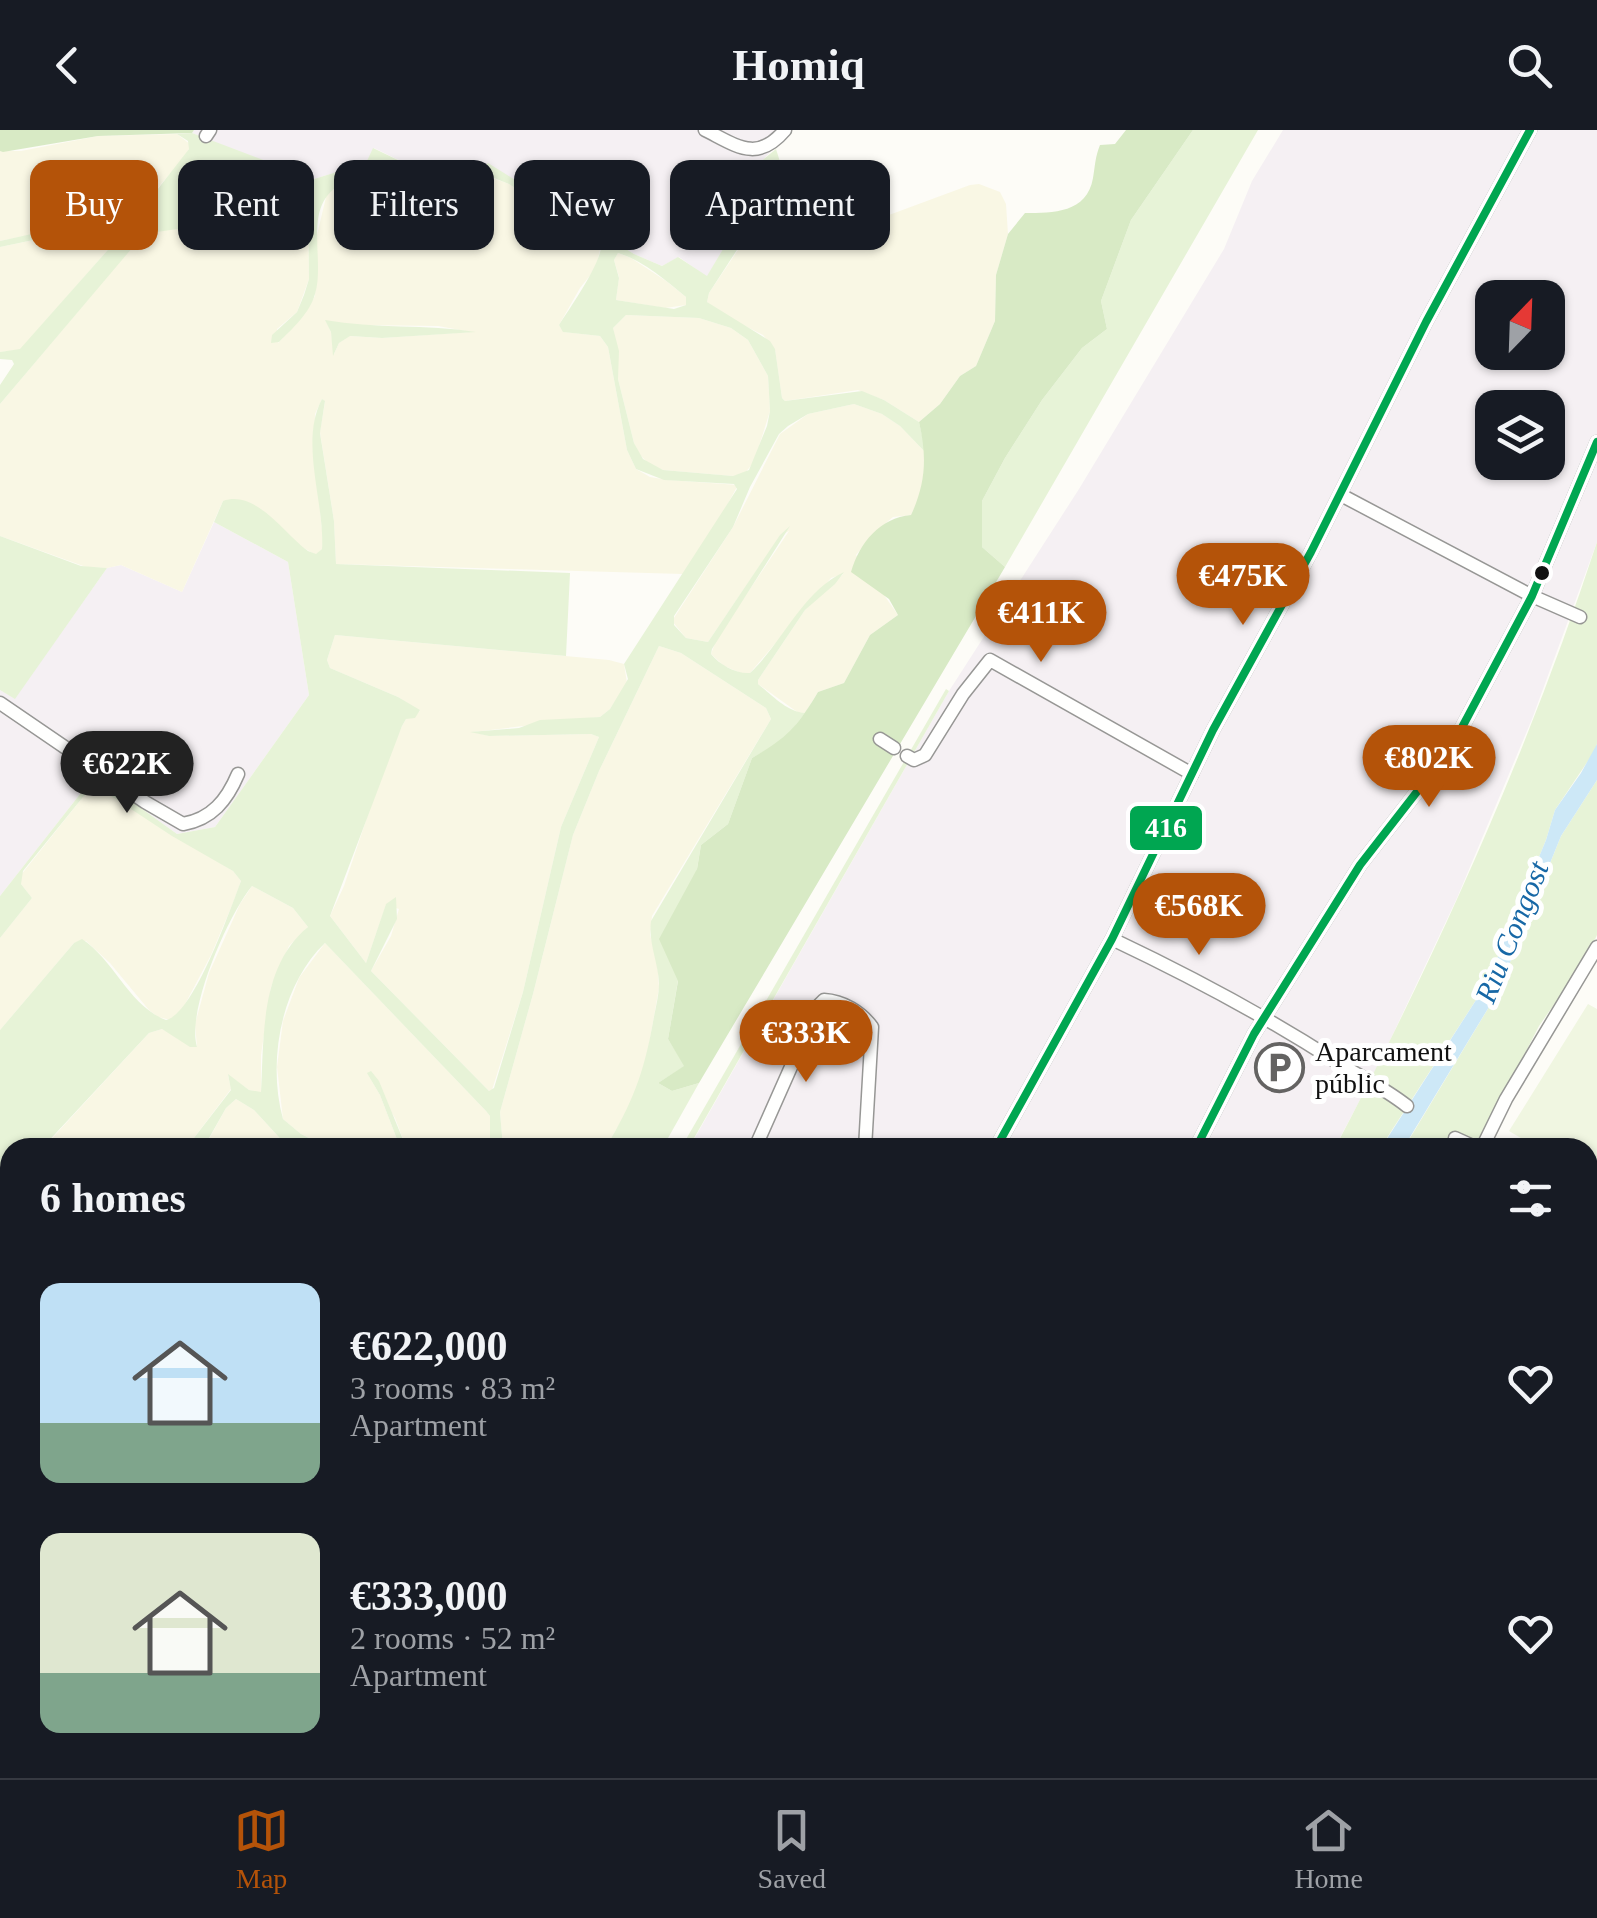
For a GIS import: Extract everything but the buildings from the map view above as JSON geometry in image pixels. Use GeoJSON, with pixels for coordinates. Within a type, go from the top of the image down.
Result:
{"type":"FeatureCollection","features":[{"type":"Feature","properties":{"kind":"street"},"geometry":{"type":"LineString","coordinates":[[705,130],[748,150],[769,146],[785,130]]}},
{"type":"Feature","properties":{"kind":"street"},"geometry":{"type":"LineString","coordinates":[[1002,1138],[1112,939],[1252,656],[1341,495],[1426,322],[1530,130]]}},
{"type":"Feature","properties":{"kind":"street"},"geometry":{"type":"LineString","coordinates":[[1201,1138],[1254,1034],[1360,865],[1451,748],[1532,596],[1597,442]]}},
{"type":"Feature","properties":{"kind":"street"},"geometry":{"type":"LineString","coordinates":[[1341,495],[1532,596],[1580,617]]}},
{"type":"Feature","properties":{"kind":"street"},"geometry":{"type":"LineString","coordinates":[[907,756],[914,760],[925,755],[963,694],[990,660],[1192,774]]}},
{"type":"Feature","properties":{"kind":"street"},"geometry":{"type":"LineString","coordinates":[[0,703],[183,824],[203,820],[229,796],[238,774]]}},
{"type":"Feature","properties":{"kind":"street"},"geometry":{"type":"LineString","coordinates":[[880,739],[894,748]]}},
{"type":"Feature","properties":{"kind":"street"},"geometry":{"type":"LineString","coordinates":[[1112,939],[1267,1016],[1378,1083],[1407,1106]]}},
{"type":"Feature","properties":{"kind":"street"},"geometry":{"type":"LineString","coordinates":[[1485,1138],[1597,948]]}},
{"type":"Feature","properties":{"kind":"street"},"geometry":{"type":"LineString","coordinates":[[759,1138],[824,1000],[846,1006],[872,1026],[865,1138]]}},
{"type":"Feature","properties":{"kind":"shaded area"},"geometry":{"type":"Polygon","coordinates":[[[791,130],[763,160],[670,160],[670,250],[723,250],[707,277],[679,257],[662,266],[628,250],[650,250],[650,160],[514,160],[514,180],[494,168],[494,160],[399,160],[374,148],[368,160],[334,160],[334,173],[314,179],[314,160],[261,160],[192,133],[791,130]]]}},
{"type":"Feature","properties":{"kind":"shaded area"},"geometry":{"type":"Polygon","coordinates":[[[1283,130],[1597,130],[1597,542],[1532,719],[1457,898],[1340,1138],[695,1138],[949,691],[1079,489],[1224,249],[1252,181],[1283,130]]]}},
{"type":"Feature","properties":{"kind":"shaded area"},"geometry":{"type":"Polygon","coordinates":[[[177,134],[191,145],[158,188],[158,160],[30,160],[30,235],[0,241],[0,151],[21,151],[98,136],[177,134]]]}},
{"type":"Feature","properties":{"kind":"shaded area"},"geometry":{"type":"Polygon","coordinates":[[[494,178],[514,187],[514,250],[600,250],[596,268],[559,325],[564,332],[600,336],[608,347],[627,450],[636,469],[650,477],[668,480],[738,485],[683,574],[336,564],[334,521],[320,432],[325,402],[322,399],[315,414],[314,447],[323,541],[316,555],[300,546],[262,510],[223,501],[182,592],[121,565],[86,567],[0,536],[0,404],[130,250],[158,250],[158,231],[178,229],[178,250],[309,250],[309,279],[297,312],[277,329],[278,343],[315,296],[317,235],[327,193],[334,189],[334,250],[494,250],[494,178]],[[326,321],[334,354],[339,343],[349,336],[382,338],[471,332],[438,326],[326,321]]]}},
{"type":"Feature","properties":{"kind":"shaded area"},"geometry":{"type":"Polygon","coordinates":[[[979,184],[1000,192],[1006,204],[1008,234],[996,275],[995,321],[976,366],[960,376],[940,404],[919,422],[884,400],[858,390],[785,401],[775,350],[763,335],[721,314],[707,302],[709,293],[738,250],[890,250],[890,215],[970,185],[979,184]]]}},
{"type":"Feature","properties":{"kind":"shaded area"},"geometry":{"type":"Polygon","coordinates":[[[30,241],[30,250],[108,250],[20,350],[0,352],[0,247],[30,241]]]}},
{"type":"Feature","properties":{"kind":"shaded area"},"geometry":{"type":"Polygon","coordinates":[[[618,253],[666,281],[686,297],[686,305],[665,308],[616,300],[619,277],[614,260],[618,253]]]}},
{"type":"Feature","properties":{"kind":"shaded area"},"geometry":{"type":"Polygon","coordinates":[[[626,315],[699,318],[731,328],[748,340],[768,376],[770,411],[754,462],[745,473],[733,476],[663,470],[640,455],[618,379],[613,328],[626,315]]]}},
{"type":"Feature","properties":{"kind":"shaded area"},"geometry":{"type":"Polygon","coordinates":[[[854,404],[882,414],[900,426],[926,453],[921,494],[911,515],[893,517],[856,555],[898,615],[870,635],[844,683],[818,692],[805,713],[800,714],[758,684],[758,680],[805,610],[843,574],[831,578],[750,673],[724,666],[711,654],[717,638],[789,531],[780,536],[708,642],[686,638],[672,621],[733,527],[780,434],[808,414],[854,404]]]}},
{"type":"Feature","properties":{"kind":"shaded area"},"geometry":{"type":"Polygon","coordinates":[[[214,522],[288,562],[309,695],[215,827],[177,834],[95,775],[0,896],[0,690],[15,698],[107,568],[121,565],[182,592],[214,522]]]}},
{"type":"Feature","properties":{"kind":"shaded area"},"geometry":{"type":"Polygon","coordinates":[[[335,635],[624,664],[627,683],[600,717],[473,732],[489,736],[599,737],[561,827],[523,992],[492,1090],[371,971],[391,936],[399,909],[386,905],[366,963],[330,916],[402,726],[420,711],[398,697],[330,668],[327,660],[335,635]]]}},
{"type":"Feature","properties":{"kind":"shaded area"},"geometry":{"type":"Polygon","coordinates":[[[659,646],[681,653],[766,708],[771,719],[652,916],[650,935],[657,957],[659,988],[645,1067],[634,1099],[611,1138],[502,1138],[500,1112],[573,835],[659,646]]]}},
{"type":"Feature","properties":{"kind":"shaded area"},"geometry":{"type":"Polygon","coordinates":[[[96,786],[233,871],[241,881],[233,903],[183,1008],[171,1020],[149,1010],[86,941],[74,943],[0,1030],[0,938],[32,898],[21,884],[21,875],[96,786]]]}},
{"type":"Feature","properties":{"kind":"shaded area"},"geometry":{"type":"Polygon","coordinates":[[[252,886],[293,908],[308,927],[289,946],[271,987],[261,1055],[261,1093],[249,1090],[228,1075],[231,1089],[194,1138],[52,1138],[149,1033],[162,1029],[197,1047],[195,1024],[209,973],[252,886]]]}},
{"type":"Feature","properties":{"kind":"shaded area"},"geometry":{"type":"Polygon","coordinates":[[[325,943],[486,1111],[490,1116],[490,1138],[403,1138],[367,1073],[397,1138],[309,1138],[283,1119],[277,1067],[283,1021],[299,978],[325,943]]]}},
{"type":"Feature","properties":{"kind":"shaded area"},"geometry":{"type":"Polygon","coordinates":[[[236,1099],[254,1110],[280,1138],[210,1138],[226,1108],[236,1099]]]}},
{"type":"Feature","properties":{"kind":"green space"},"geometry":{"type":"Polygon","coordinates":[[[0,130],[194,130],[98,136],[3,152],[0,130]]]}},
{"type":"Feature","properties":{"kind":"green space"},"geometry":{"type":"Polygon","coordinates":[[[1126,130],[1193,130],[1131,220],[1101,301],[1107,329],[1082,348],[1042,400],[982,501],[982,547],[1005,567],[699,1083],[672,1091],[658,1083],[684,1066],[668,1039],[678,981],[659,939],[697,869],[701,845],[728,824],[752,758],[790,731],[818,692],[844,683],[870,635],[898,615],[889,599],[851,572],[873,533],[890,521],[911,515],[924,469],[919,422],[940,404],[960,376],[976,366],[995,321],[996,275],[1008,234],[1025,213],[1067,209],[1084,198],[1090,190],[1100,145],[1115,144],[1126,130]]]}},
{"type":"Feature","properties":{"kind":"green space"},"geometry":{"type":"Polygon","coordinates":[[[1193,130],[1258,130],[1005,567],[982,547],[982,501],[1042,400],[1082,348],[1107,329],[1101,301],[1131,220],[1193,130]]]}},
{"type":"Feature","properties":{"kind":"green space"},"geometry":{"type":"Polygon","coordinates":[[[192,133],[264,160],[180,160],[189,149],[188,141],[177,134],[192,133]]]}},
{"type":"Feature","properties":{"kind":"green space"},"geometry":{"type":"Polygon","coordinates":[[[373,148],[398,160],[367,160],[373,148]]]}},
{"type":"Feature","properties":{"kind":"green space"},"geometry":{"type":"Polygon","coordinates":[[[776,149],[779,160],[763,160],[776,149]]]}},
{"type":"Feature","properties":{"kind":"green space"},"geometry":{"type":"Polygon","coordinates":[[[178,163],[178,229],[158,232],[158,189],[178,163]]]}},
{"type":"Feature","properties":{"kind":"green space"},"geometry":{"type":"Polygon","coordinates":[[[494,167],[514,179],[514,187],[494,178],[494,167]]]}},
{"type":"Feature","properties":{"kind":"green space"},"geometry":{"type":"Polygon","coordinates":[[[334,173],[334,190],[322,204],[318,217],[318,280],[313,301],[279,342],[271,343],[272,335],[297,312],[309,279],[309,250],[314,250],[314,179],[334,173]]]}},
{"type":"Feature","properties":{"kind":"green space"},"geometry":{"type":"Polygon","coordinates":[[[30,234],[30,241],[0,247],[0,241],[30,234]]]}},
{"type":"Feature","properties":{"kind":"green space"},"geometry":{"type":"Polygon","coordinates":[[[108,250],[130,250],[0,404],[0,385],[14,364],[12,360],[0,359],[0,352],[20,349],[108,250]]]}},
{"type":"Feature","properties":{"kind":"green space"},"geometry":{"type":"Polygon","coordinates":[[[600,250],[628,250],[662,266],[678,257],[707,276],[722,250],[737,250],[707,302],[770,341],[775,349],[782,398],[785,401],[862,391],[919,422],[926,453],[900,426],[882,414],[854,404],[808,414],[788,426],[779,434],[750,487],[733,527],[674,616],[674,625],[686,638],[708,642],[790,526],[712,649],[711,654],[724,665],[750,673],[816,592],[844,572],[805,610],[758,680],[780,702],[805,713],[784,740],[752,758],[728,824],[701,845],[668,1039],[685,1066],[658,1083],[672,1091],[699,1083],[668,1138],[611,1138],[636,1088],[658,998],[651,921],[771,719],[766,708],[681,653],[659,646],[573,835],[500,1112],[502,1138],[490,1138],[490,1116],[486,1111],[325,943],[310,960],[288,1002],[278,1049],[278,1097],[283,1119],[309,1138],[280,1138],[254,1110],[236,1099],[226,1108],[209,1138],[194,1138],[231,1090],[228,1074],[249,1090],[261,1092],[265,1026],[273,982],[292,943],[308,927],[293,908],[252,886],[211,964],[198,1011],[197,1047],[190,1047],[162,1029],[149,1033],[51,1138],[0,1138],[0,1030],[74,943],[82,939],[93,948],[142,1004],[166,1020],[188,1000],[210,959],[241,881],[233,871],[96,786],[23,871],[21,884],[32,898],[0,938],[0,896],[95,775],[177,834],[215,827],[309,695],[288,562],[214,522],[223,501],[247,501],[269,515],[308,551],[316,554],[322,549],[313,434],[322,399],[325,401],[320,433],[334,521],[336,564],[570,573],[566,656],[335,635],[327,660],[330,668],[420,710],[402,726],[330,916],[366,963],[386,904],[396,897],[397,919],[371,971],[489,1091],[494,1088],[523,992],[561,827],[599,737],[489,736],[470,732],[519,728],[540,720],[600,717],[610,709],[628,679],[624,664],[737,489],[734,484],[664,480],[636,469],[627,450],[608,347],[600,336],[563,332],[559,325],[600,250]],[[618,253],[614,260],[619,278],[616,300],[674,309],[686,305],[686,297],[662,278],[618,253]],[[626,315],[613,328],[619,351],[618,379],[634,443],[643,459],[663,470],[733,476],[749,470],[767,426],[768,376],[748,340],[731,328],[699,318],[626,315]]]}},
{"type":"Feature","properties":{"kind":"green space"},"geometry":{"type":"Polygon","coordinates":[[[325,320],[476,332],[382,338],[350,336],[339,343],[333,356],[331,332],[325,320]]]}},
{"type":"Feature","properties":{"kind":"green space"},"geometry":{"type":"Polygon","coordinates":[[[0,536],[81,566],[107,568],[15,699],[0,690],[0,536]]]}},
{"type":"Feature","properties":{"kind":"green space"},"geometry":{"type":"Polygon","coordinates":[[[1597,542],[1594,752],[1555,810],[1487,983],[1387,1138],[1340,1138],[1479,850],[1597,542]]]}},
{"type":"Feature","properties":{"kind":"green space"},"geometry":{"type":"Polygon","coordinates":[[[946,689],[949,691],[694,1138],[687,1138],[946,689]]]}},
{"type":"Feature","properties":{"kind":"green space"},"geometry":{"type":"Polygon","coordinates":[[[1597,780],[1597,935],[1585,960],[1539,1026],[1482,1138],[1410,1138],[1498,992],[1561,836],[1597,780]]]}},
{"type":"Feature","properties":{"kind":"green space"},"geometry":{"type":"Polygon","coordinates":[[[1588,1004],[1597,1009],[1597,1138],[1521,1138],[1509,1131],[1588,1004]]]}},
{"type":"Feature","properties":{"kind":"green space"},"geometry":{"type":"Polygon","coordinates":[[[371,1071],[379,1081],[402,1138],[397,1138],[367,1073],[371,1071]]]}},
{"type":"Feature","properties":{"kind":"water","name":"Riu Congost"},"geometry":{"type":"Polygon","coordinates":[[[1597,744],[1597,780],[1561,836],[1498,992],[1409,1138],[1387,1138],[1487,983],[1555,810],[1597,744]]]}},
{"type":"Feature","properties":{"kind":"transit line","name":"416"},"geometry":{"type":"LineString","coordinates":[[1002,1138],[1112,939],[1213,730],[1311,552],[1426,322],[1530,130]]}},
{"type":"Feature","properties":{"kind":"transit line","name":"416"},"geometry":{"type":"LineString","coordinates":[[1201,1138],[1254,1034],[1360,865],[1451,748],[1532,596],[1597,442]]}},
{"type":"Feature","properties":{"kind":"place","name":"Aparcament públic"},"geometry":{"type":"Point","coordinates":[1280,1067]}}]}
